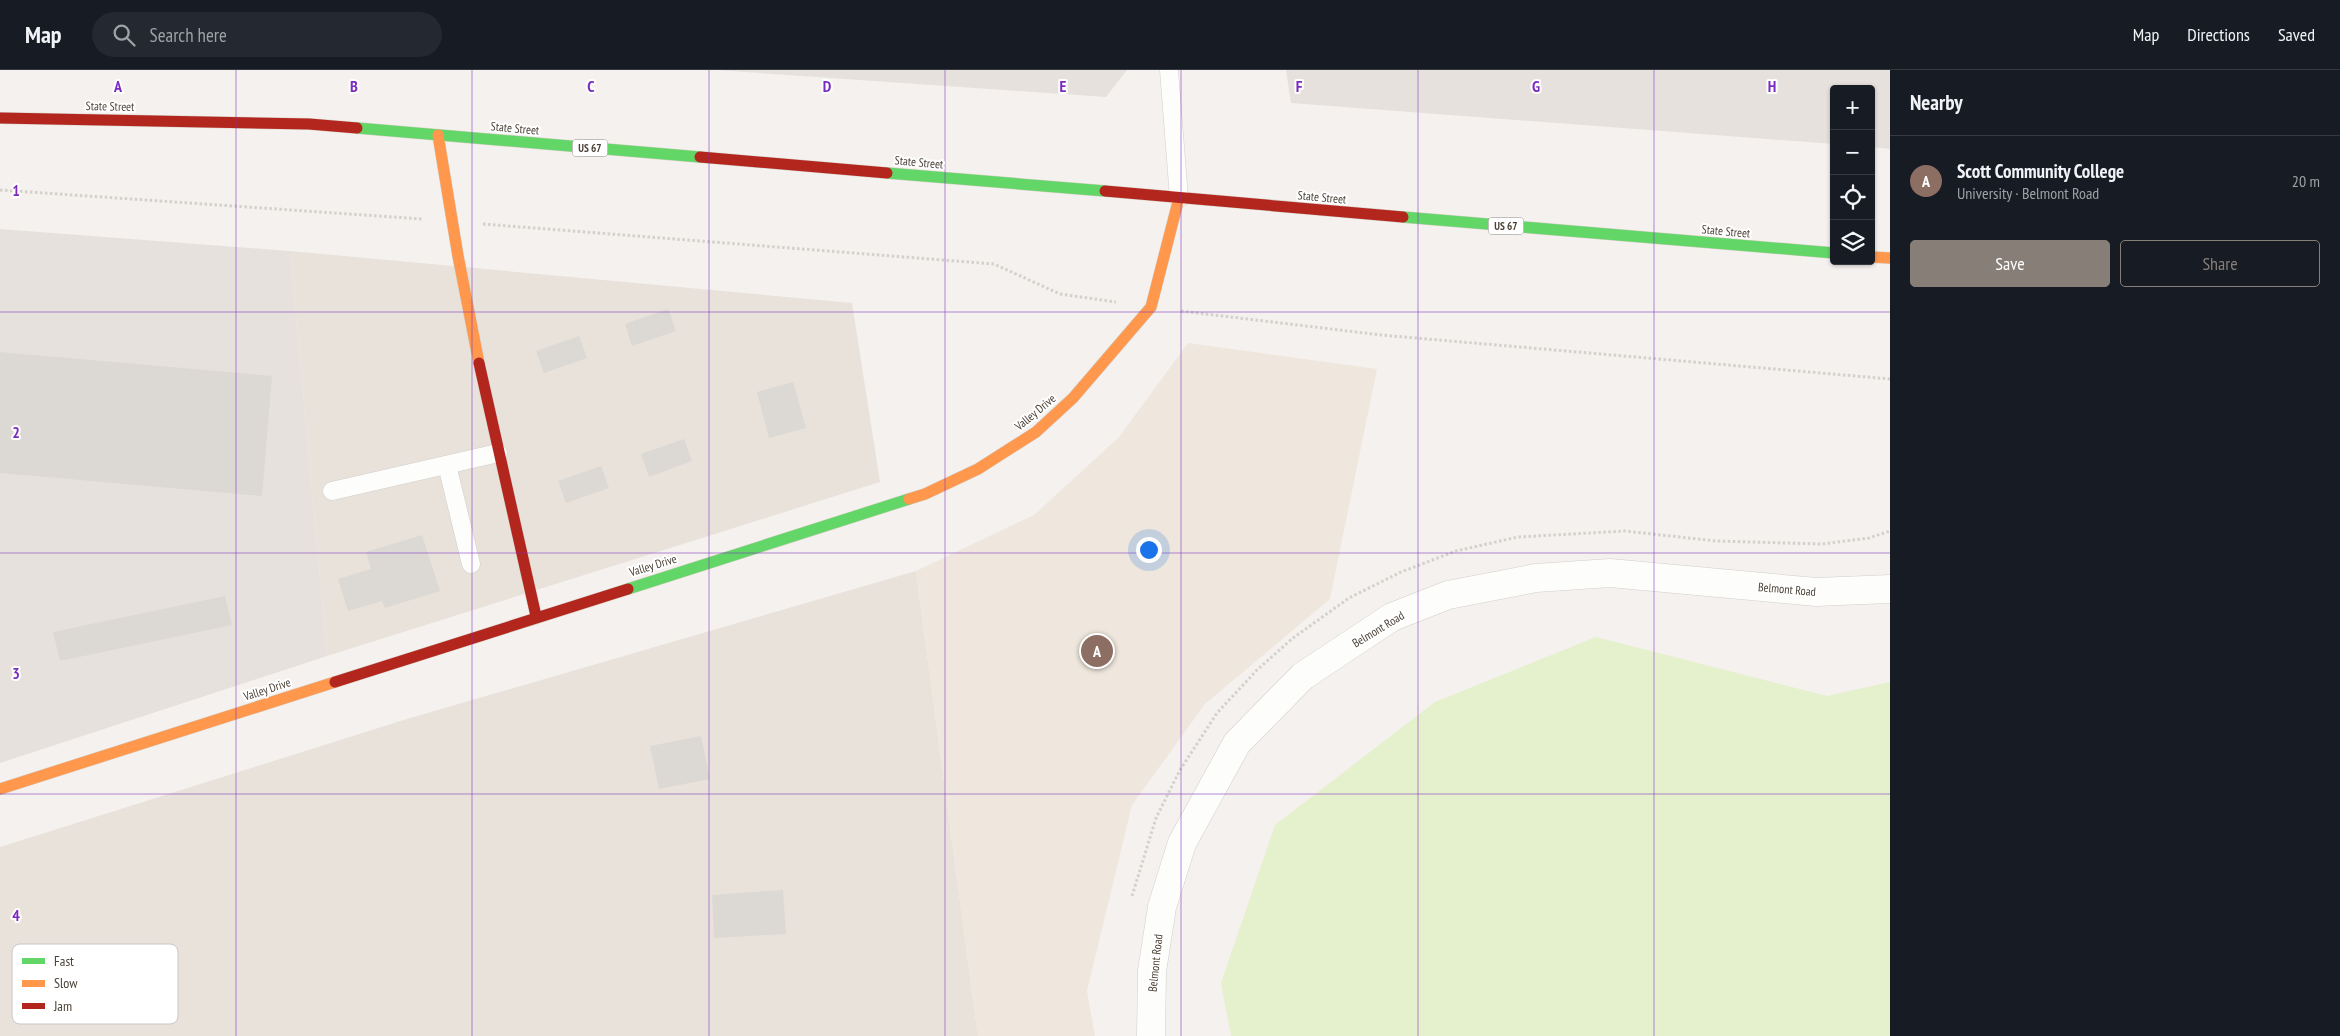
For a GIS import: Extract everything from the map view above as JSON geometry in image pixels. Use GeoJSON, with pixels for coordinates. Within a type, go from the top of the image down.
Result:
{"type":"FeatureCollection","features":[{"type":"Feature","properties":{"kind":"main road","name":"State Street"},"geometry":{"type":"LineString","coordinates":[[0,118],[309,124],[1830,253]]}},
{"type":"Feature","properties":{"kind":"main road"},"geometry":{"type":"LineString","coordinates":[[438,135],[450,222],[498,453],[536,616]]}},
{"type":"Feature","properties":{"kind":"main road","name":"Valley Drive"},"geometry":{"type":"LineString","coordinates":[[0,789],[536,616],[925,494],[978,469],[1036,432],[1061,410],[1150,307],[1179,198]]}},
{"type":"Feature","properties":{"kind":"main road"},"geometry":{"type":"LineString","coordinates":[[1875,256],[1890,258]]}},
{"type":"Feature","properties":{"kind":"street","name":"Belmont Road"},"geometry":{"type":"LineString","coordinates":[[1151,1036],[1152,971],[1162,907],[1182,843],[1236,743],[1303,676],[1392,617],[1448,595],[1536,578],[1610,573],[1816,592],[1890,589]]}},
{"type":"Feature","properties":{"kind":"lane"},"geometry":{"type":"LineString","coordinates":[[1169,70],[1179,198]]}},
{"type":"Feature","properties":{"kind":"lane"},"geometry":{"type":"LineString","coordinates":[[332,491],[498,453]]}},
{"type":"Feature","properties":{"kind":"lane"},"geometry":{"type":"LineString","coordinates":[[446,465],[471,564]]}},
{"type":"Feature","properties":{"kind":"path"},"geometry":{"type":"LineString","coordinates":[[0,190],[750,243],[994,264],[1060,294],[1252,321],[1382,335],[1890,379]]}},
{"type":"Feature","properties":{"kind":"path"},"geometry":{"type":"LineString","coordinates":[[1130,905],[1133,886],[1156,818],[1180,770],[1217,714],[1257,670],[1293,638],[1348,598],[1401,572],[1456,551],[1518,537],[1625,531],[1716,541],[1822,544],[1869,538],[1890,531]]}},
{"type":"Feature","properties":{"kind":"shaded area"},"geometry":{"type":"Polygon","coordinates":[[[716,70],[1127,70],[1106,97],[716,70]]]}},
{"type":"Feature","properties":{"kind":"shaded area"},"geometry":{"type":"Polygon","coordinates":[[[1286,70],[1890,70],[1890,149],[1875,147],[1875,85],[1830,85],[1830,144],[1291,103],[1286,70]]]}},
{"type":"Feature","properties":{"kind":"shaded area"},"geometry":{"type":"Polygon","coordinates":[[[0,229],[290,251],[327,656],[0,763],[0,229]]]}},
{"type":"Feature","properties":{"kind":"shaded area"},"geometry":{"type":"Polygon","coordinates":[[[290,251],[852,303],[880,482],[327,656],[290,251]]]}},
{"type":"Feature","properties":{"kind":"shaded area"},"geometry":{"type":"Polygon","coordinates":[[[1188,343],[1377,369],[1330,599],[1205,704],[1132,805],[1087,991],[1095,1036],[978,1036],[916,571],[1034,515],[1119,437],[1188,343]]]}},
{"type":"Feature","properties":{"kind":"shaded area"},"geometry":{"type":"Polygon","coordinates":[[[916,571],[978,1036],[0,1036],[0,847],[407,719],[916,571]]]}},
{"type":"Feature","properties":{"kind":"green space"},"geometry":{"type":"Polygon","coordinates":[[[1596,637],[1827,696],[1890,682],[1890,1036],[1231,1036],[1221,983],[1275,825],[1435,702],[1596,637]]]}},
{"type":"Feature","properties":{"kind":"building"},"geometry":{"type":"Polygon","coordinates":[[[668,309],[676,331],[632,346],[625,324],[668,309]]]}},
{"type":"Feature","properties":{"kind":"building"},"geometry":{"type":"Polygon","coordinates":[[[579,336],[587,358],[544,373],[536,351],[579,336]]]}},
{"type":"Feature","properties":{"kind":"building"},"geometry":{"type":"Polygon","coordinates":[[[0,352],[272,376],[262,496],[0,473],[0,352]]]}},
{"type":"Feature","properties":{"kind":"building"},"geometry":{"type":"Polygon","coordinates":[[[793,382],[806,428],[769,438],[757,392],[793,382]]]}},
{"type":"Feature","properties":{"kind":"building"},"geometry":{"type":"Polygon","coordinates":[[[684,439],[692,461],[649,477],[641,454],[684,439]]]}},
{"type":"Feature","properties":{"kind":"building"},"geometry":{"type":"Polygon","coordinates":[[[601,466],[609,488],[566,503],[558,481],[601,466]]]}},
{"type":"Feature","properties":{"kind":"building"},"geometry":{"type":"Polygon","coordinates":[[[422,535],[440,591],[385,608],[382,601],[348,611],[338,579],[371,569],[366,552],[422,535]]]}},
{"type":"Feature","properties":{"kind":"building"},"geometry":{"type":"Polygon","coordinates":[[[225,596],[232,625],[60,661],[53,632],[225,596]]]}},
{"type":"Feature","properties":{"kind":"building"},"geometry":{"type":"Polygon","coordinates":[[[701,736],[710,779],[659,789],[650,746],[701,736]]]}},
{"type":"Feature","properties":{"kind":"building"},"geometry":{"type":"Polygon","coordinates":[[[783,890],[786,934],[714,938],[712,895],[783,890]]]}},
{"type":"Feature","properties":{"kind":"traffic: fast"},"geometry":{"type":"LineString","coordinates":[[357,128],[700,157]]}},
{"type":"Feature","properties":{"kind":"traffic: fast"},"geometry":{"type":"LineString","coordinates":[[887,173],[1105,191]]}},
{"type":"Feature","properties":{"kind":"traffic: fast"},"geometry":{"type":"LineString","coordinates":[[1403,217],[1830,253]]}},
{"type":"Feature","properties":{"kind":"traffic: fast"},"geometry":{"type":"LineString","coordinates":[[628,589],[909,499]]}},
{"type":"Feature","properties":{"kind":"traffic: slow"},"geometry":{"type":"LineString","coordinates":[[438,135],[458,256],[479,363]]}},
{"type":"Feature","properties":{"kind":"traffic: slow"},"geometry":{"type":"LineString","coordinates":[[909,499],[925,494],[978,469],[1036,432],[1073,398],[1151,307],[1179,198]]}},
{"type":"Feature","properties":{"kind":"traffic: slow"},"geometry":{"type":"LineString","coordinates":[[1875,257],[1890,258]]}},
{"type":"Feature","properties":{"kind":"traffic: slow"},"geometry":{"type":"LineString","coordinates":[[0,789],[335,682]]}},
{"type":"Feature","properties":{"kind":"traffic: jam"},"geometry":{"type":"LineString","coordinates":[[0,118],[309,124],[357,128]]}},
{"type":"Feature","properties":{"kind":"traffic: jam"},"geometry":{"type":"LineString","coordinates":[[700,157],[887,173]]}},
{"type":"Feature","properties":{"kind":"traffic: jam"},"geometry":{"type":"LineString","coordinates":[[1105,191],[1403,217]]}},
{"type":"Feature","properties":{"kind":"traffic: jam"},"geometry":{"type":"LineString","coordinates":[[479,363],[536,616]]}},
{"type":"Feature","properties":{"kind":"traffic: jam"},"geometry":{"type":"LineString","coordinates":[[335,682],[628,589]]}},
{"type":"Feature","properties":{"kind":"place","name":"Scott Community College"},"geometry":{"type":"Point","coordinates":[1097,651]}}]}
